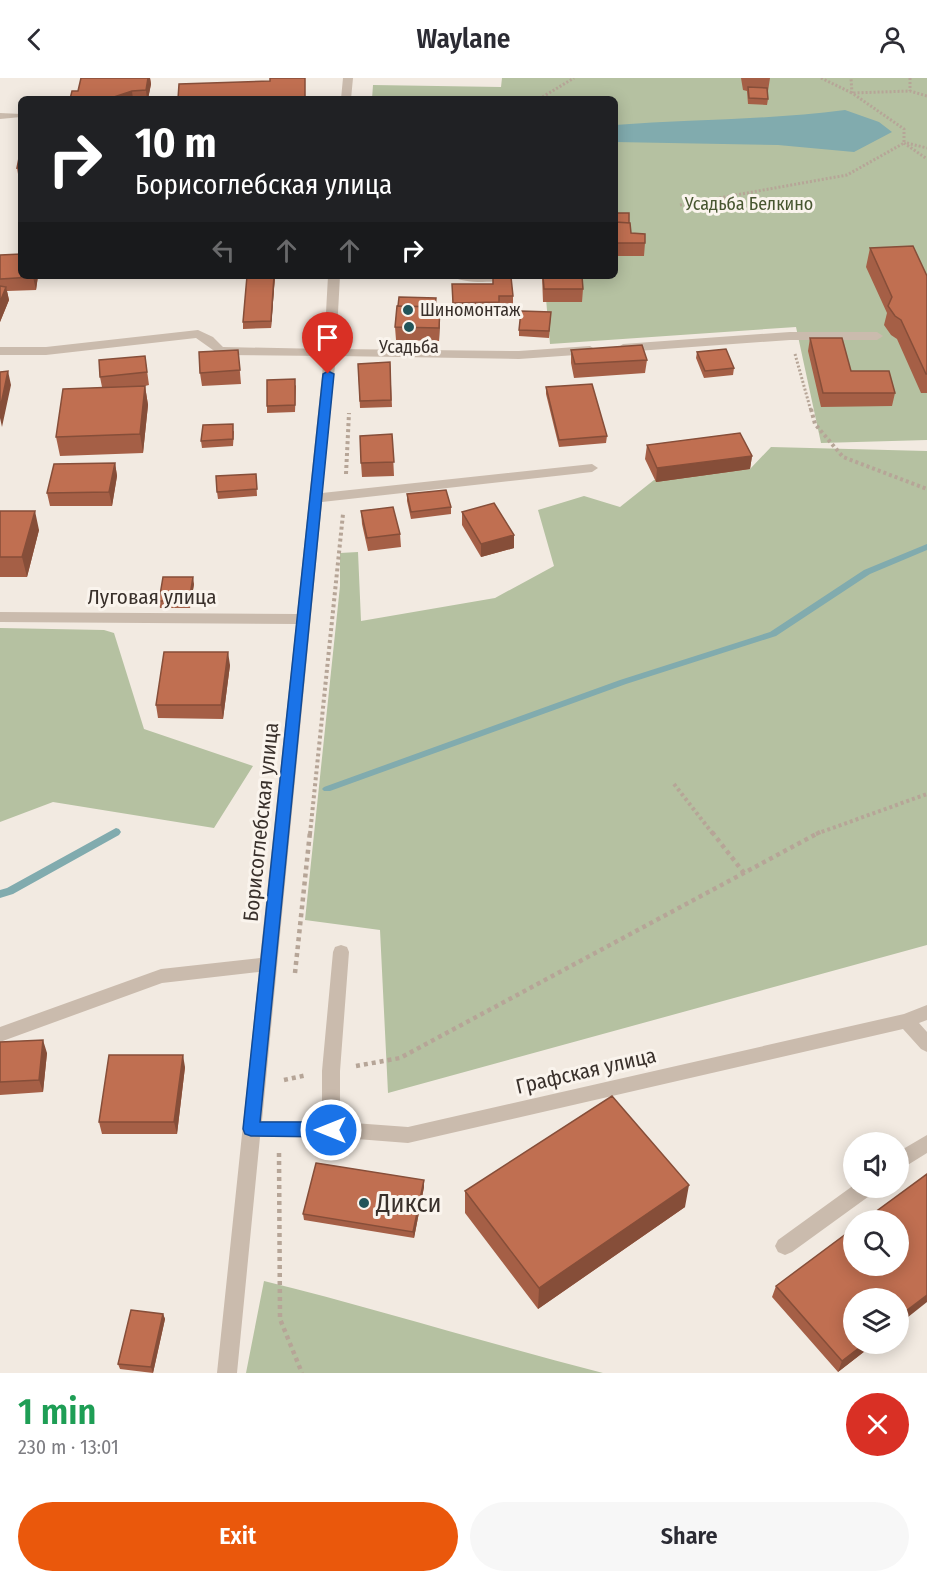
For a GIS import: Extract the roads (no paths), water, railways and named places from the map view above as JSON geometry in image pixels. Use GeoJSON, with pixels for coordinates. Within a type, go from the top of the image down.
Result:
{"type":"FeatureCollection","features":[{"type":"Feature","properties":{"kind":"street"},"geometry":{"type":"LineString","coordinates":[[346,96],[348,78]]}},
{"type":"Feature","properties":{"kind":"street"},"geometry":{"type":"LineString","coordinates":[[0,116],[17,116]]}},
{"type":"Feature","properties":{"kind":"street","name":"Борисоглебская улица"},"geometry":{"type":"LineString","coordinates":[[227,1373],[316,498],[330,354],[334,279]]}},
{"type":"Feature","properties":{"kind":"street"},"geometry":{"type":"LineString","coordinates":[[0,351],[46,351],[198,334],[209,340],[220,351],[519,355],[790,336],[877,336]]}},
{"type":"Feature","properties":{"kind":"street"},"geometry":{"type":"LineString","coordinates":[[316,498],[592,468]]}},
{"type":"Feature","properties":{"kind":"street","name":"Луговая улица"},"geometry":{"type":"LineString","coordinates":[[0,617],[304,619]]}},
{"type":"Feature","properties":{"kind":"street"},"geometry":{"type":"LineString","coordinates":[[331,1130],[331,1071],[341,952]]}},
{"type":"Feature","properties":{"kind":"street"},"geometry":{"type":"LineString","coordinates":[[0,1035],[161,976],[267,964]]}},
{"type":"Feature","properties":{"kind":"street","name":"Графская улица"},"geometry":{"type":"LineString","coordinates":[[251,1129],[331,1130],[408,1135],[906,1021],[927,1012]]}},
{"type":"Feature","properties":{"kind":"street"},"geometry":{"type":"LineString","coordinates":[[906,1021],[927,1044]]}},
{"type":"Feature","properties":{"kind":"street"},"geometry":{"type":"LineString","coordinates":[[909,1155],[927,1143]]}},
{"type":"Feature","properties":{"kind":"street"},"geometry":{"type":"LineString","coordinates":[[785,1246],[851,1198]]}},
{"type":"Feature","properties":{"kind":"water"},"geometry":{"type":"Polygon","coordinates":[[[845,110],[879,122],[892,132],[854,152],[778,145],[618,142],[618,125],[788,116],[845,110]]]}},
{"type":"Feature","properties":{"kind":"waterway"},"geometry":{"type":"LineString","coordinates":[[327,789],[623,682],[773,634],[867,572],[927,547]]}},
{"type":"Feature","properties":{"kind":"waterway"},"geometry":{"type":"LineString","coordinates":[[0,894],[10,891],[116,832]]}},
{"type":"Feature","properties":{"kind":"place","name":"Шиномонтаж"},"geometry":{"type":"Point","coordinates":[408,310]}},
{"type":"Feature","properties":{"kind":"place","name":"Усадьба"},"geometry":{"type":"Point","coordinates":[409,327]}},
{"type":"Feature","properties":{"kind":"place","name":"Дикси"},"geometry":{"type":"Point","coordinates":[364,1203]}},
{"type":"Feature","properties":{"kind":"park label","name":"Усадьба Белкино"},"geometry":{"type":"Point","coordinates":[749,204]}}]}
